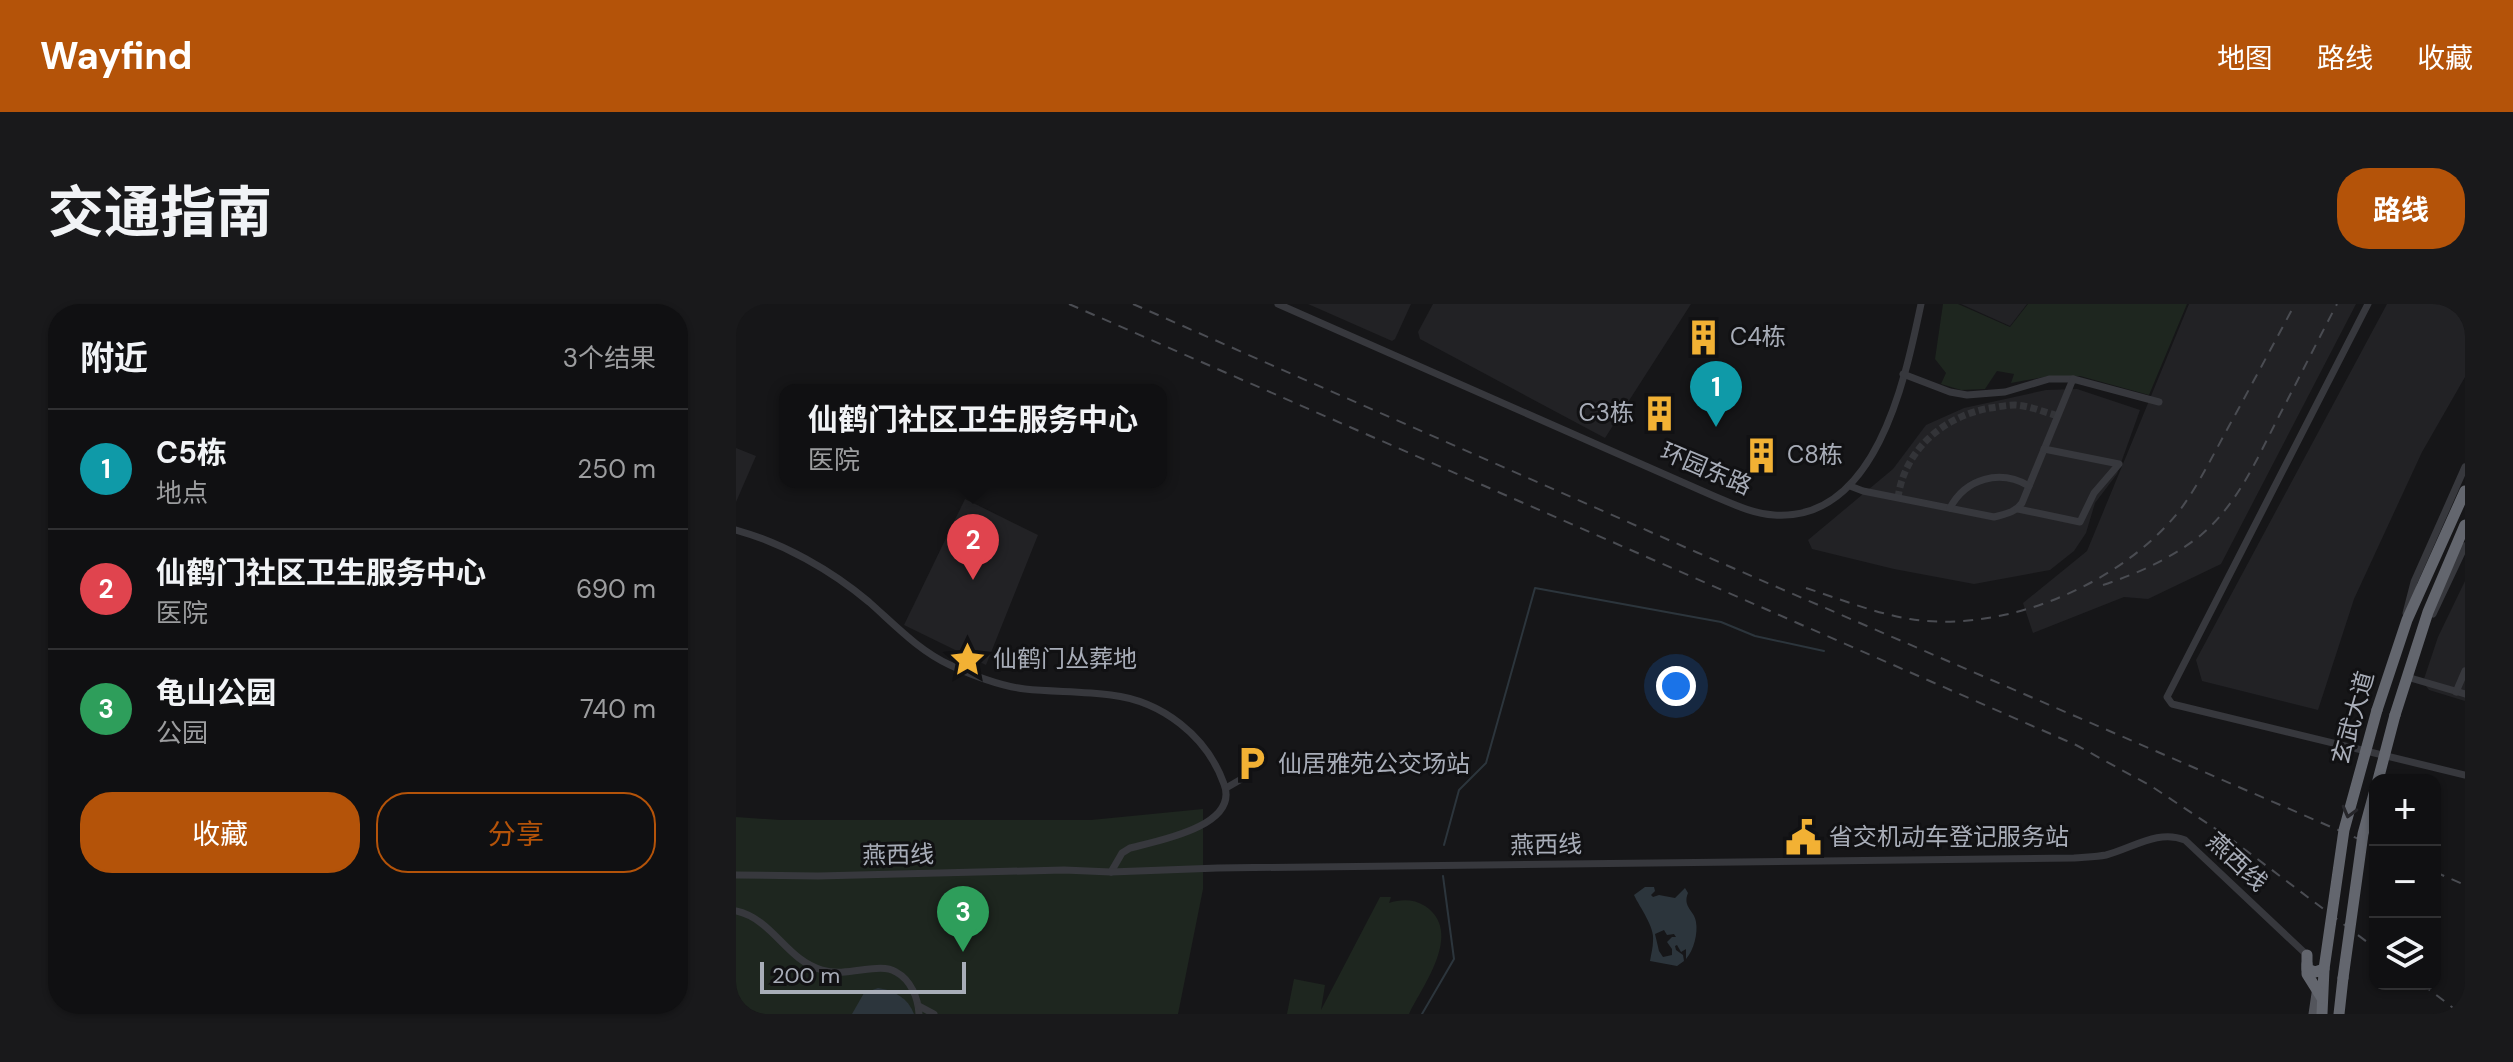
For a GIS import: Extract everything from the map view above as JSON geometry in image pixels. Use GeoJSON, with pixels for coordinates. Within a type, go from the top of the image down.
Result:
{"type":"FeatureCollection","features":[{"type":"Feature","properties":{"kind":"highway","name":"玄武大道"},"geometry":{"type":"LineString","coordinates":[[2322,1014],[2320,995],[2344,830],[2391,663],[2438,547],[2465,491]]}},
{"type":"Feature","properties":{"kind":"highway","name":"玄武大道"},"geometry":{"type":"LineString","coordinates":[[2380,774],[2428,612],[2465,525]]}},
{"type":"Feature","properties":{"kind":"highway","name":"玄武大道"},"geometry":{"type":"LineString","coordinates":[[2342,1014],[2343,978],[2363,834],[2369,812]]}},
{"type":"Feature","properties":{"kind":"highway"},"geometry":{"type":"LineString","coordinates":[[2307,955],[2307,969],[2315,972],[2324,969]]}},
{"type":"Feature","properties":{"kind":"highway"},"geometry":{"type":"LineString","coordinates":[[2307,955],[2307,974],[2320,995]]}},
{"type":"Feature","properties":{"kind":"main road"},"geometry":{"type":"LineString","coordinates":[[2313,1014],[2320,995]]}},
{"type":"Feature","properties":{"kind":"street","name":"环园东路"},"geometry":{"type":"LineString","coordinates":[[1278,304],[1744,509],[1774,515],[1808,511],[1831,501],[1861,473],[1883,432],[1903,374],[1921,304]]}},
{"type":"Feature","properties":{"kind":"street"},"geometry":{"type":"LineString","coordinates":[[2368,304],[2167,697],[2172,704],[2465,775]]}},
{"type":"Feature","properties":{"kind":"street"},"geometry":{"type":"LineString","coordinates":[[1903,374],[1950,392],[1967,395],[2005,392],[2049,379],[2073,379],[2159,402]]}},
{"type":"Feature","properties":{"kind":"street"},"geometry":{"type":"LineString","coordinates":[[2018,509],[2073,379]]}},
{"type":"Feature","properties":{"kind":"street"},"geometry":{"type":"LineString","coordinates":[[1850,486],[1994,517],[2018,509],[2080,522],[2094,493],[2119,464],[2044,449]]}},
{"type":"Feature","properties":{"kind":"street"},"geometry":{"type":"LineString","coordinates":[[2391,663],[2414,582],[2465,467]]}},
{"type":"Feature","properties":{"kind":"street"},"geometry":{"type":"LineString","coordinates":[[1950,508],[1963,491],[1981,480],[2003,477],[2029,486]]}},
{"type":"Feature","properties":{"kind":"street"},"geometry":{"type":"LineString","coordinates":[[736,530],[760,536],[791,551],[867,601],[914,643],[947,664],[983,679],[1023,689],[1111,695],[1144,703],[1164,713],[1200,741],[1211,755],[1226,788],[1221,812],[1210,821],[1187,831],[1130,848],[1122,853],[1111,872]]}},
{"type":"Feature","properties":{"kind":"street"},"geometry":{"type":"LineString","coordinates":[[2412,660],[2465,546]]}},
{"type":"Feature","properties":{"kind":"street"},"geometry":{"type":"LineString","coordinates":[[2456,692],[2465,671]]}},
{"type":"Feature","properties":{"kind":"street"},"geometry":{"type":"LineString","coordinates":[[2407,677],[2465,694]]}},
{"type":"Feature","properties":{"kind":"street"},"geometry":{"type":"LineString","coordinates":[[1226,788],[1245,777]]}},
{"type":"Feature","properties":{"kind":"street","name":"燕西线"},"geometry":{"type":"LineString","coordinates":[[736,875],[849,876],[1064,870],[1111,872],[1218,868],[2074,858],[2102,856],[2171,835],[2185,840],[2307,955]]}},
{"type":"Feature","properties":{"kind":"street"},"geometry":{"type":"LineString","coordinates":[[736,911],[762,921],[798,958],[823,971],[850,974],[882,967],[899,973],[912,988],[919,1010],[934,1014]]}},
{"type":"Feature","properties":{"kind":"shaded area"},"geometry":{"type":"Polygon","coordinates":[[[1308,304],[1411,304],[1392,341],[1308,304]]]}},
{"type":"Feature","properties":{"kind":"shaded area"},"geometry":{"type":"Polygon","coordinates":[[[1433,304],[1691,304],[1605,438],[1420,339],[1418,332],[1433,304]]]}},
{"type":"Feature","properties":{"kind":"shaded area"},"geometry":{"type":"Polygon","coordinates":[[[1943,304],[1958,304],[2010,327],[2028,304],[2187,304],[2149,395],[2080,376],[2049,376],[2011,383],[2014,374],[1997,371],[1985,389],[1961,390],[1941,384],[1946,373],[1935,359],[1943,304]]]}},
{"type":"Feature","properties":{"kind":"shaded area"},"geometry":{"type":"Polygon","coordinates":[[[1961,304],[2027,304],[2010,326],[1961,304]]]}},
{"type":"Feature","properties":{"kind":"shaded area"},"geometry":{"type":"Polygon","coordinates":[[[2189,304],[2356,304],[2221,564],[2148,599],[2124,597],[2033,633],[2023,603],[2087,551],[2189,304]]]}},
{"type":"Feature","properties":{"kind":"shaded area"},"geometry":{"type":"Polygon","coordinates":[[[2387,304],[2465,304],[2465,377],[2422,452],[2354,599],[2318,710],[2202,681],[2196,660],[2387,304]]]}},
{"type":"Feature","properties":{"kind":"shaded area"},"geometry":{"type":"Polygon","coordinates":[[[2077,389],[2140,410],[2117,474],[2095,503],[2086,533],[2074,551],[2050,570],[1974,584],[1812,549],[1808,540],[1893,469],[1926,425],[1964,408],[2046,390],[2077,389]]]}},
{"type":"Feature","properties":{"kind":"shaded area"},"geometry":{"type":"Polygon","coordinates":[[[736,448],[756,456],[736,502],[736,448]]]}},
{"type":"Feature","properties":{"kind":"shaded area"},"geometry":{"type":"Polygon","coordinates":[[[965,499],[1038,535],[986,665],[904,625],[965,499]]]}},
{"type":"Feature","properties":{"kind":"shaded area"},"geometry":{"type":"Polygon","coordinates":[[[2465,581],[2465,701],[2429,690],[2423,682],[2438,637],[2465,581]]]}},
{"type":"Feature","properties":{"kind":"shaded area"},"geometry":{"type":"Polygon","coordinates":[[[1203,809],[1203,889],[1178,1014],[736,1014],[736,817],[780,820],[1091,820],[1203,809]]]}},
{"type":"Feature","properties":{"kind":"shaded area"},"geometry":{"type":"Polygon","coordinates":[[[1645,887],[1654,887],[1653,897],[1675,898],[1685,888],[1696,931],[1686,959],[1686,949],[1681,952],[1675,946],[1684,961],[1677,966],[1650,961],[1652,930],[1634,895],[1645,887]],[[1664,930],[1655,934],[1663,957],[1672,955],[1667,942],[1676,937],[1674,934],[1667,935],[1664,930]]]}},
{"type":"Feature","properties":{"kind":"shaded area"},"geometry":{"type":"Polygon","coordinates":[[[1380,897],[1391,897],[1389,903],[1407,900],[1425,906],[1436,917],[1441,930],[1437,959],[1409,1014],[1287,1014],[1294,979],[1325,985],[1321,1010],[1380,897]]]}},
{"type":"Feature","properties":{"kind":"shaded area"},"geometry":{"type":"Polygon","coordinates":[[[878,988],[900,996],[914,1014],[852,1014],[864,993],[878,988]]]}},
{"type":"Feature","properties":{"kind":"waterway"},"geometry":{"type":"LineString","coordinates":[[1444,845],[1459,790],[1486,763],[1535,588],[1721,622],[1755,636],[1824,651]]}},
{"type":"Feature","properties":{"kind":"waterway"},"geometry":{"type":"LineString","coordinates":[[1422,1014],[1454,959],[1443,876]]}},
{"type":"Feature","properties":{"kind":"tunnel"},"geometry":{"type":"LineString","coordinates":[[1898,498],[1908,465],[1918,451],[1942,427],[1957,419],[1973,412],[2015,405],[2058,416]]}},
{"type":"Feature","properties":{"kind":"railway"},"geometry":{"type":"LineString","coordinates":[[1069,304],[2076,745],[2151,786],[2231,839],[2369,943]]}},
{"type":"Feature","properties":{"kind":"railway"},"geometry":{"type":"LineString","coordinates":[[1133,304],[2369,843]]}},
{"type":"Feature","properties":{"kind":"railway"},"geometry":{"type":"LineString","coordinates":[[1806,588],[1897,616],[1946,622],[1984,619],[2021,611],[2094,581],[2156,537],[2180,510],[2206,469],[2295,304]]}},
{"type":"Feature","properties":{"kind":"railway"},"geometry":{"type":"LineString","coordinates":[[2103,585],[2179,551],[2201,535],[2225,510],[2254,465],[2337,304]]}},
{"type":"Feature","properties":{"kind":"railway"},"geometry":{"type":"LineString","coordinates":[[2441,875],[2465,885]]}},
{"type":"Feature","properties":{"kind":"railway"},"geometry":{"type":"LineString","coordinates":[[2430,990],[2461,1014]]}},
{"type":"Feature","properties":{"kind":"place","name":"C4栋"},"geometry":{"type":"Point","coordinates":[1704,337]}},
{"type":"Feature","properties":{"kind":"place","name":"C3栋"},"geometry":{"type":"Point","coordinates":[1660,413]}},
{"type":"Feature","properties":{"kind":"place","name":"C5栋"},"geometry":{"type":"Point","coordinates":[1716,427]}},
{"type":"Feature","properties":{"kind":"place","name":"C8栋"},"geometry":{"type":"Point","coordinates":[1761,455]}},
{"type":"Feature","properties":{"kind":"place","name":"仙鹤门社区卫生服务中心"},"geometry":{"type":"Point","coordinates":[973,580]}},
{"type":"Feature","properties":{"kind":"place","name":"仙鹤门丛葬地"},"geometry":{"type":"Point","coordinates":[967,659]}},
{"type":"Feature","properties":{"kind":"place","name":"仙居雅苑公交场站"},"geometry":{"type":"Point","coordinates":[1252,764]}},
{"type":"Feature","properties":{"kind":"place","name":"省交机动车登记服务站"},"geometry":{"type":"Point","coordinates":[1803,837]}},
{"type":"Feature","properties":{"kind":"place","name":"龟山公园"},"geometry":{"type":"Point","coordinates":[963,952]}}]}
